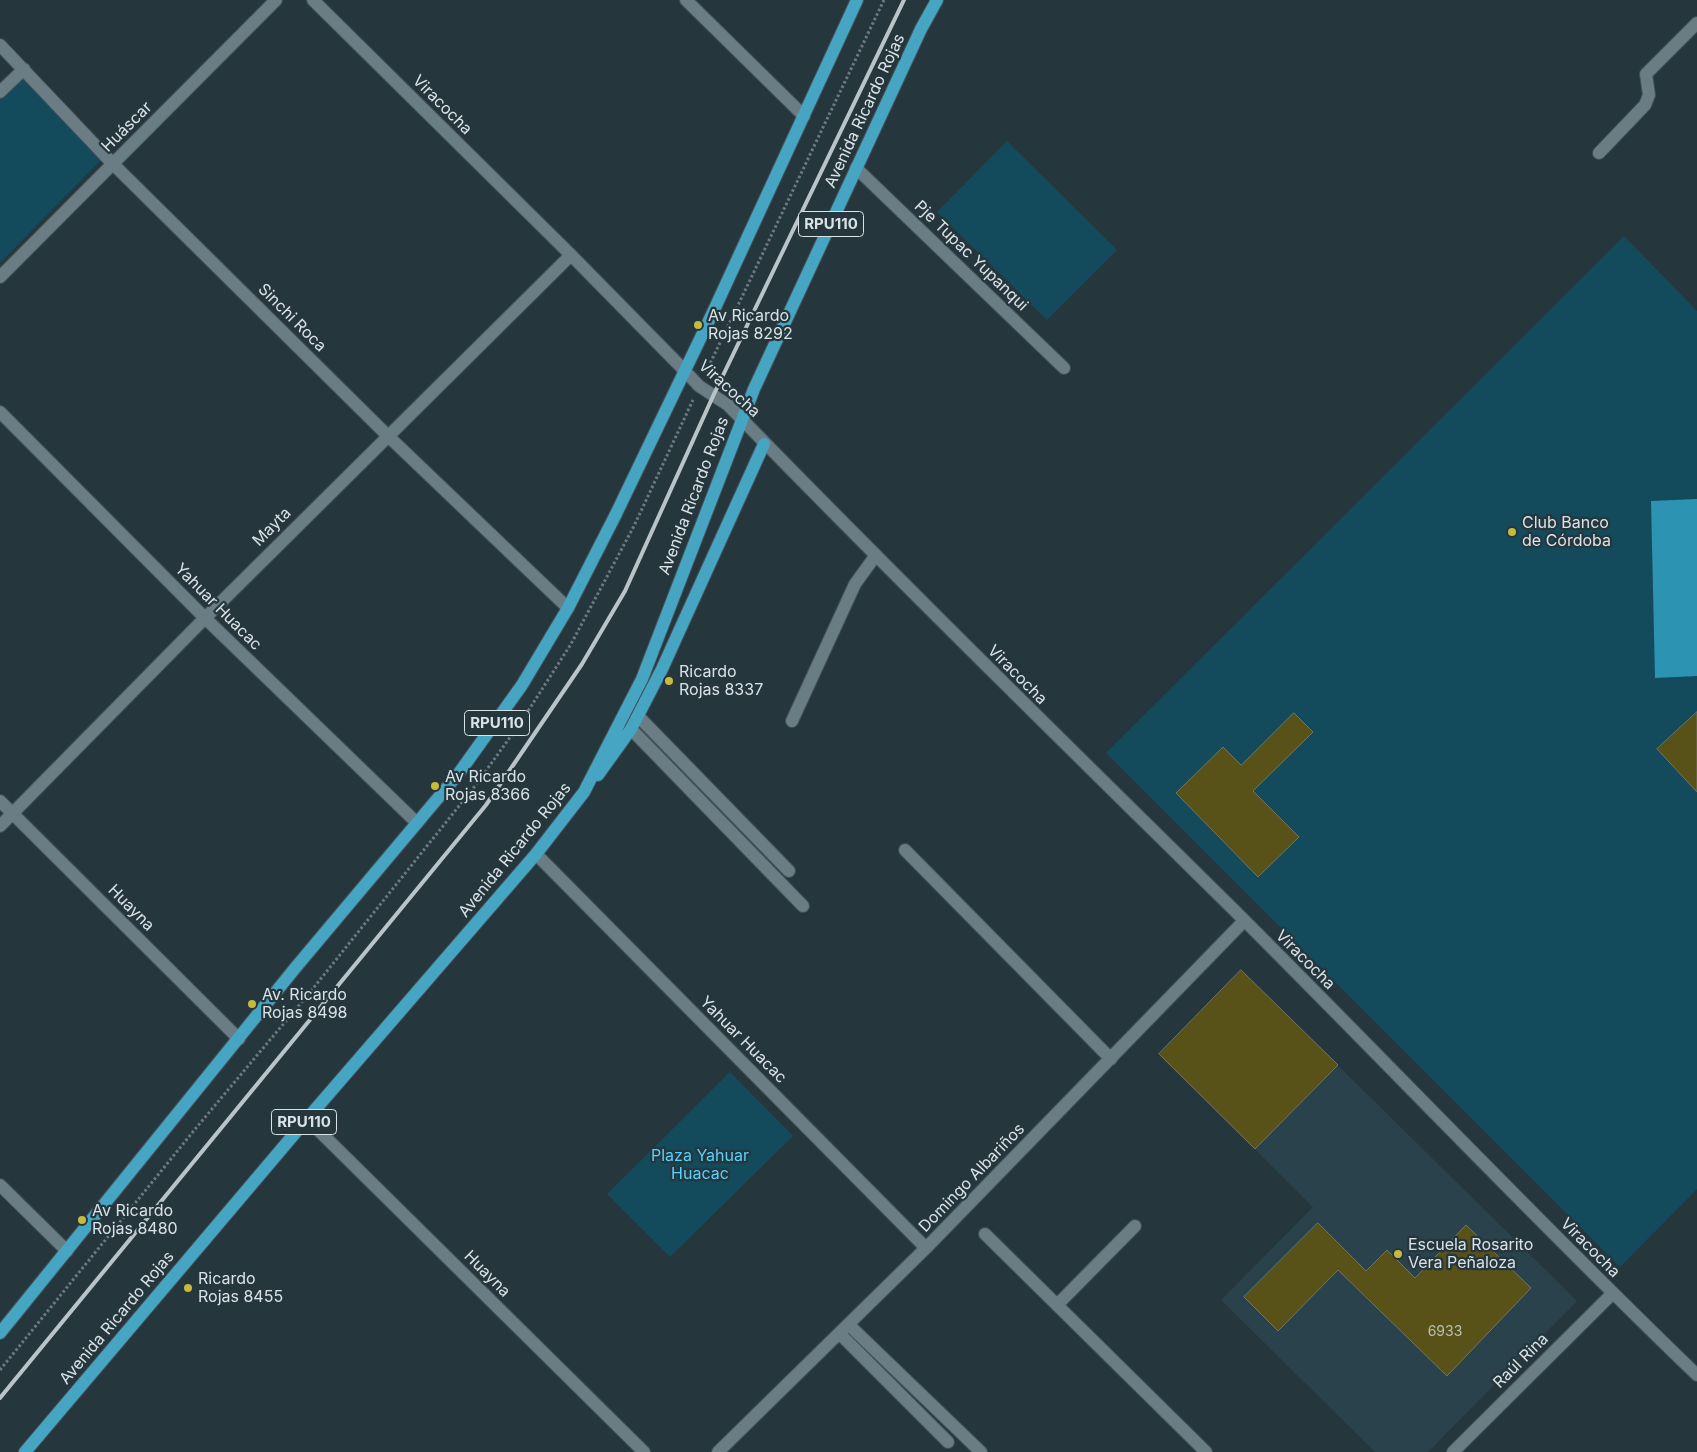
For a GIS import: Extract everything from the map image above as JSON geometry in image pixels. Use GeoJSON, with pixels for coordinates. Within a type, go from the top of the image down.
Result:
{"type":"FeatureCollection","features":[{"type":"Feature","properties":{"kind":"main road","name":"RPU110"},"geometry":{"type":"LineString","coordinates":[[0,1332],[296,967],[460,773],[504,712],[568,608],[685,371],[857,0]]}},
{"type":"Feature","properties":{"kind":"main road","name":"Avenida Ricardo Rojas"},"geometry":{"type":"LineString","coordinates":[[25,1452],[307,1119],[536,854],[584,792],[642,679],[741,419],[921,28],[937,0]]}},
{"type":"Feature","properties":{"kind":"main road"},"geometry":{"type":"LineString","coordinates":[[584,792],[614,755],[638,716],[718,549],[764,444]]}},
{"type":"Feature","properties":{"kind":"street","name":"Huáscar"},"geometry":{"type":"LineString","coordinates":[[0,277],[276,0]]}},
{"type":"Feature","properties":{"kind":"street","name":"Viracocha"},"geometry":{"type":"LineString","coordinates":[[313,0],[571,255],[699,386],[714,394],[741,419],[1244,921],[1612,1294],[1697,1375]]}},
{"type":"Feature","properties":{"kind":"street"},"geometry":{"type":"LineString","coordinates":[[686,0],[804,116]]}},
{"type":"Feature","properties":{"kind":"street"},"geometry":{"type":"LineString","coordinates":[[1599,153],[1645,105],[1649,95],[1646,74],[1697,23]]}},
{"type":"Feature","properties":{"kind":"street","name":"Sinchi Roca"},"geometry":{"type":"LineString","coordinates":[[0,45],[24,68],[113,164],[387,435],[568,608]]}},
{"type":"Feature","properties":{"kind":"street"},"geometry":{"type":"LineString","coordinates":[[0,92],[24,68]]}},
{"type":"Feature","properties":{"kind":"street","name":"Pje Tupac Yupanqui"},"geometry":{"type":"LineString","coordinates":[[856,168],[1064,368]]}},
{"type":"Feature","properties":{"kind":"street","name":"Mayta"},"geometry":{"type":"LineString","coordinates":[[0,826],[387,435],[571,255]]}},
{"type":"Feature","properties":{"kind":"street","name":"Yahuar Huacac"},"geometry":{"type":"LineString","coordinates":[[0,412],[205,618],[417,823]]}},
{"type":"Feature","properties":{"kind":"street"},"geometry":{"type":"LineString","coordinates":[[792,721],[855,584],[876,555]]}},
{"type":"Feature","properties":{"kind":"street"},"geometry":{"type":"LineString","coordinates":[[638,716],[789,871]]}},
{"type":"Feature","properties":{"kind":"street"},"geometry":{"type":"LineString","coordinates":[[631,729],[803,906]]}},
{"type":"Feature","properties":{"kind":"street","name":"Huayna"},"geometry":{"type":"LineString","coordinates":[[0,801],[239,1039]]}},
{"type":"Feature","properties":{"kind":"street"},"geometry":{"type":"LineString","coordinates":[[905,850],[1112,1059]]}},
{"type":"Feature","properties":{"kind":"street","name":"Yahuar Huacac"},"geometry":{"type":"LineString","coordinates":[[536,854],[926,1248]]}},
{"type":"Feature","properties":{"kind":"street","name":"Domingo Albariños"},"geometry":{"type":"LineString","coordinates":[[718,1452],[926,1248],[1112,1059],[1244,921]]}},
{"type":"Feature","properties":{"kind":"street","name":"Huayna"},"geometry":{"type":"LineString","coordinates":[[307,1119],[644,1452]]}},
{"type":"Feature","properties":{"kind":"street"},"geometry":{"type":"LineString","coordinates":[[0,1184],[67,1251]]}},
{"type":"Feature","properties":{"kind":"street"},"geometry":{"type":"LineString","coordinates":[[1057,1305],[1135,1226]]}},
{"type":"Feature","properties":{"kind":"street"},"geometry":{"type":"LineString","coordinates":[[985,1234],[1206,1452]]}},
{"type":"Feature","properties":{"kind":"street","name":"Raúl Rina"},"geometry":{"type":"LineString","coordinates":[[1452,1452],[1612,1294]]}},
{"type":"Feature","properties":{"kind":"street"},"geometry":{"type":"LineString","coordinates":[[844,1329],[948,1442]]}},
{"type":"Feature","properties":{"kind":"street"},"geometry":{"type":"LineString","coordinates":[[844,1329],[981,1452]]}},
{"type":"Feature","properties":{"kind":"path"},"geometry":{"type":"LineString","coordinates":[[0,1370],[196,1128],[339,956]]}},
{"type":"Feature","properties":{"kind":"shaded area"},"geometry":{"type":"Polygon","coordinates":[[[1697,499],[1697,676],[1655,678],[1651,501],[1697,499]]]}},
{"type":"Feature","properties":{"kind":"shaded area","name":"Escuela Rosarito Vera Peñaloza"},"geometry":{"type":"Polygon","coordinates":[[[1241,970],[1577,1301],[1428,1452],[1375,1452],[1221,1300],[1313,1207],[1159,1054],[1241,970]]]}},
{"type":"Feature","properties":{"kind":"green space"},"geometry":{"type":"Polygon","coordinates":[[[18,74],[105,156],[0,263],[0,93],[18,74]]]}},
{"type":"Feature","properties":{"kind":"green space"},"geometry":{"type":"Polygon","coordinates":[[[1007,141],[1117,250],[1047,320],[937,212],[1007,141]]]}},
{"type":"Feature","properties":{"kind":"green space","name":"Club Banco de Córdoba"},"geometry":{"type":"Polygon","coordinates":[[[1624,236],[1697,311],[1697,1189],[1620,1267],[1106,753],[1624,236]]]}},
{"type":"Feature","properties":{"kind":"green space","name":"Plaza Yahuar Huacac"},"geometry":{"type":"Polygon","coordinates":[[[730,1072],[793,1136],[670,1257],[607,1194],[730,1072]]]}},
{"type":"Feature","properties":{"kind":"building"},"geometry":{"type":"Polygon","coordinates":[[[1697,712],[1697,792],[1657,749],[1697,712]]]}},
{"type":"Feature","properties":{"kind":"building"},"geometry":{"type":"Polygon","coordinates":[[[1294,713],[1313,732],[1253,791],[1299,837],[1258,877],[1176,793],[1223,747],[1241,765],[1294,713]]]}},
{"type":"Feature","properties":{"kind":"building"},"geometry":{"type":"Polygon","coordinates":[[[1241,970],[1338,1065],[1255,1149],[1159,1054],[1241,970]]]}},
{"type":"Feature","properties":{"kind":"building"},"geometry":{"type":"Polygon","coordinates":[[[1318,1223],[1366,1271],[1387,1250],[1415,1278],[1466,1225],[1531,1288],[1447,1376],[1338,1270],[1278,1331],[1244,1297],[1318,1223]]]}},
{"type":"Feature","properties":{"kind":"railway"},"geometry":{"type":"LineString","coordinates":[[0,1398],[486,805],[582,664],[625,591],[714,394],[904,0]]}},
{"type":"Feature","properties":{"kind":"place","name":"Av Ricardo Rojas 8292"},"geometry":{"type":"Point","coordinates":[698,325]}},
{"type":"Feature","properties":{"kind":"place","name":"Club Banco de Córdoba"},"geometry":{"type":"Point","coordinates":[1512,532]}},
{"type":"Feature","properties":{"kind":"place","name":"Ricardo Rojas 8337"},"geometry":{"type":"Point","coordinates":[669,681]}},
{"type":"Feature","properties":{"kind":"place","name":"Av Ricardo Rojas 8366"},"geometry":{"type":"Point","coordinates":[435,786]}},
{"type":"Feature","properties":{"kind":"place","name":"Av. Ricardo Rojas 8498"},"geometry":{"type":"Point","coordinates":[252,1004]}},
{"type":"Feature","properties":{"kind":"place","name":"Av Ricardo Rojas 8480"},"geometry":{"type":"Point","coordinates":[82,1220]}},
{"type":"Feature","properties":{"kind":"place","name":"Escuela Rosarito Vera Peñaloza"},"geometry":{"type":"Point","coordinates":[1398,1254]}},
{"type":"Feature","properties":{"kind":"place","name":"Ricardo Rojas 8455"},"geometry":{"type":"Point","coordinates":[188,1288]}}]}
